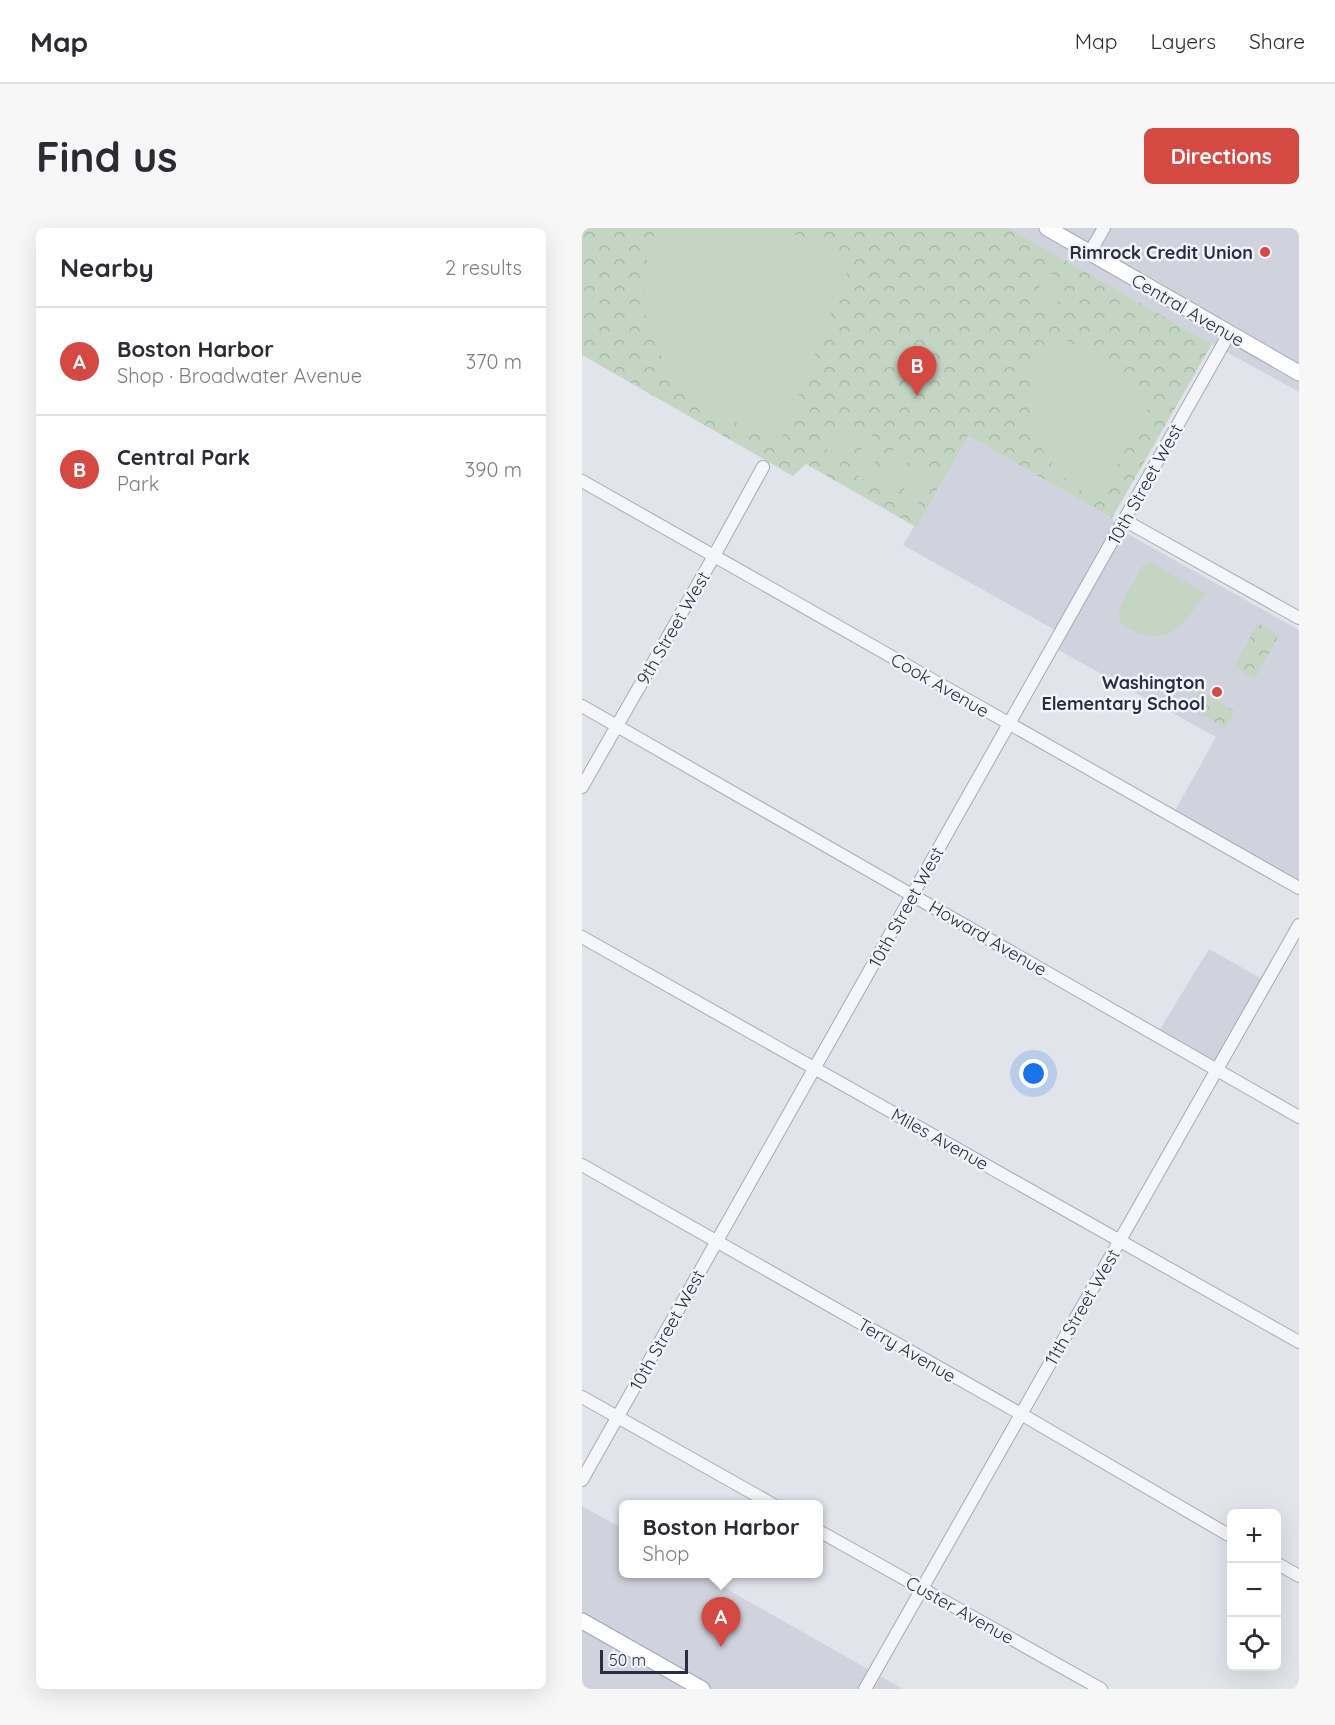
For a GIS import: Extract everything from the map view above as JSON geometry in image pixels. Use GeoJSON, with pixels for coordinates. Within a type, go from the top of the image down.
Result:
{"type":"FeatureCollection","features":[{"type":"Feature","properties":{"kind":"main road","name":"Central Avenue"},"geometry":{"type":"LineString","coordinates":[[1047,228],[1299,373]]}},
{"type":"Feature","properties":{"kind":"main road"},"geometry":{"type":"LineString","coordinates":[[582,1621],[702,1689]]}},
{"type":"Feature","properties":{"kind":"street"},"geometry":{"type":"LineString","coordinates":[[1090,252],[1104,228]]}},
{"type":"Feature","properties":{"kind":"street","name":"10th Street West"},"geometry":{"type":"LineString","coordinates":[[582,1480],[1229,334]]}},
{"type":"Feature","properties":{"kind":"street","name":"9th Street West"},"geometry":{"type":"LineString","coordinates":[[582,787],[763,467]]}},
{"type":"Feature","properties":{"kind":"street","name":"Cook Avenue"},"geometry":{"type":"LineString","coordinates":[[582,481],[1299,888]]}},
{"type":"Feature","properties":{"kind":"street"},"geometry":{"type":"LineString","coordinates":[[1124,520],[1299,618]]}},
{"type":"Feature","properties":{"kind":"street","name":"Howard Avenue"},"geometry":{"type":"LineString","coordinates":[[582,706],[1299,1117]]}},
{"type":"Feature","properties":{"kind":"street","name":"11th Street West"},"geometry":{"type":"LineString","coordinates":[[865,1689],[1299,925]]}},
{"type":"Feature","properties":{"kind":"street","name":"Miles Avenue"},"geometry":{"type":"LineString","coordinates":[[582,936],[1299,1342]]}},
{"type":"Feature","properties":{"kind":"street","name":"Terry Avenue"},"geometry":{"type":"LineString","coordinates":[[582,1165],[1227,1533]]}},
{"type":"Feature","properties":{"kind":"street"},"geometry":{"type":"LineString","coordinates":[[582,1397],[765,1500]]}},
{"type":"Feature","properties":{"kind":"street","name":"Custer Avenue"},"geometry":{"type":"LineString","coordinates":[[823,1533],[1101,1689]]}},
{"type":"Feature","properties":{"kind":"street"},"geometry":{"type":"LineString","coordinates":[[1281,1566],[1299,1576]]}},
{"type":"Feature","properties":{"kind":"shaded area"},"geometry":{"type":"Polygon","coordinates":[[[1009,228],[1299,228],[1299,392],[1212,344],[1009,228]]]}},
{"type":"Feature","properties":{"kind":"shaded area","name":"Washington Elementary School"},"geometry":{"type":"Polygon","coordinates":[[[968,436],[1112,518],[1119,529],[1299,630],[1299,888],[1172,816],[1216,737],[1053,647],[1060,633],[903,545],[968,436]]]}},
{"type":"Feature","properties":{"kind":"shaded area"},"geometry":{"type":"Polygon","coordinates":[[[1209,949],[1267,982],[1216,1071],[1156,1036],[1209,949]]]}},
{"type":"Feature","properties":{"kind":"shaded area"},"geometry":{"type":"Polygon","coordinates":[[[582,1506],[619,1527],[619,1578],[707,1578],[903,1689],[582,1689],[582,1506]]]}},
{"type":"Feature","properties":{"kind":"green space"},"geometry":{"type":"Polygon","coordinates":[[[582,228],[1009,228],[1212,344],[1112,518],[968,436],[916,527],[806,464],[793,476],[582,355],[582,228]]]}},
{"type":"Feature","properties":{"kind":"green space"},"geometry":{"type":"Polygon","coordinates":[[[658,228],[778,228],[837,250],[847,273],[779,445],[717,410],[680,380],[665,362],[654,341],[644,305],[648,254],[658,228]]]}},
{"type":"Feature","properties":{"kind":"green space"},"geometry":{"type":"Polygon","coordinates":[[[1048,272],[1068,283],[1050,315],[1030,303],[1048,272]]]}},
{"type":"Feature","properties":{"kind":"green space"},"geometry":{"type":"Polygon","coordinates":[[[1052,331],[1150,391],[1153,400],[1100,497],[1084,492],[1061,474],[1048,458],[1033,423],[1032,386],[1042,349],[1052,331]]]}},
{"type":"Feature","properties":{"kind":"green space"},"geometry":{"type":"Polygon","coordinates":[[[843,420],[859,429],[839,466],[823,457],[843,420]]]}},
{"type":"Feature","properties":{"kind":"green space"},"geometry":{"type":"Polygon","coordinates":[[[869,434],[885,443],[865,480],[849,471],[869,434]]]}},
{"type":"Feature","properties":{"kind":"green space"},"geometry":{"type":"Polygon","coordinates":[[[894,448],[910,457],[890,494],[874,485],[894,448]]]}},
{"type":"Feature","properties":{"kind":"green space"},"geometry":{"type":"Polygon","coordinates":[[[919,463],[935,472],[915,509],[899,499],[919,463]]]}},
{"type":"Feature","properties":{"kind":"green space"},"geometry":{"type":"Polygon","coordinates":[[[1151,562],[1205,593],[1179,627],[1159,636],[1135,631],[1120,623],[1119,607],[1142,566],[1151,562]]]}},
{"type":"Feature","properties":{"kind":"green space"},"geometry":{"type":"Polygon","coordinates":[[[1258,623],[1279,635],[1255,679],[1234,667],[1258,623]]]}},
{"type":"Feature","properties":{"kind":"green space"},"geometry":{"type":"Polygon","coordinates":[[[1199,690],[1235,711],[1225,728],[1189,707],[1199,690]]]}},
{"type":"Feature","properties":{"kind":"place","name":"Rimrock Credit Union"},"geometry":{"type":"Point","coordinates":[1265,252]}},
{"type":"Feature","properties":{"kind":"place","name":"Central Park"},"geometry":{"type":"Point","coordinates":[917,396]}},
{"type":"Feature","properties":{"kind":"place","name":"Washington Elementary School"},"geometry":{"type":"Point","coordinates":[1217,692]}},
{"type":"Feature","properties":{"kind":"place","name":"Boston Harbor"},"geometry":{"type":"Point","coordinates":[721,1647]}}]}
